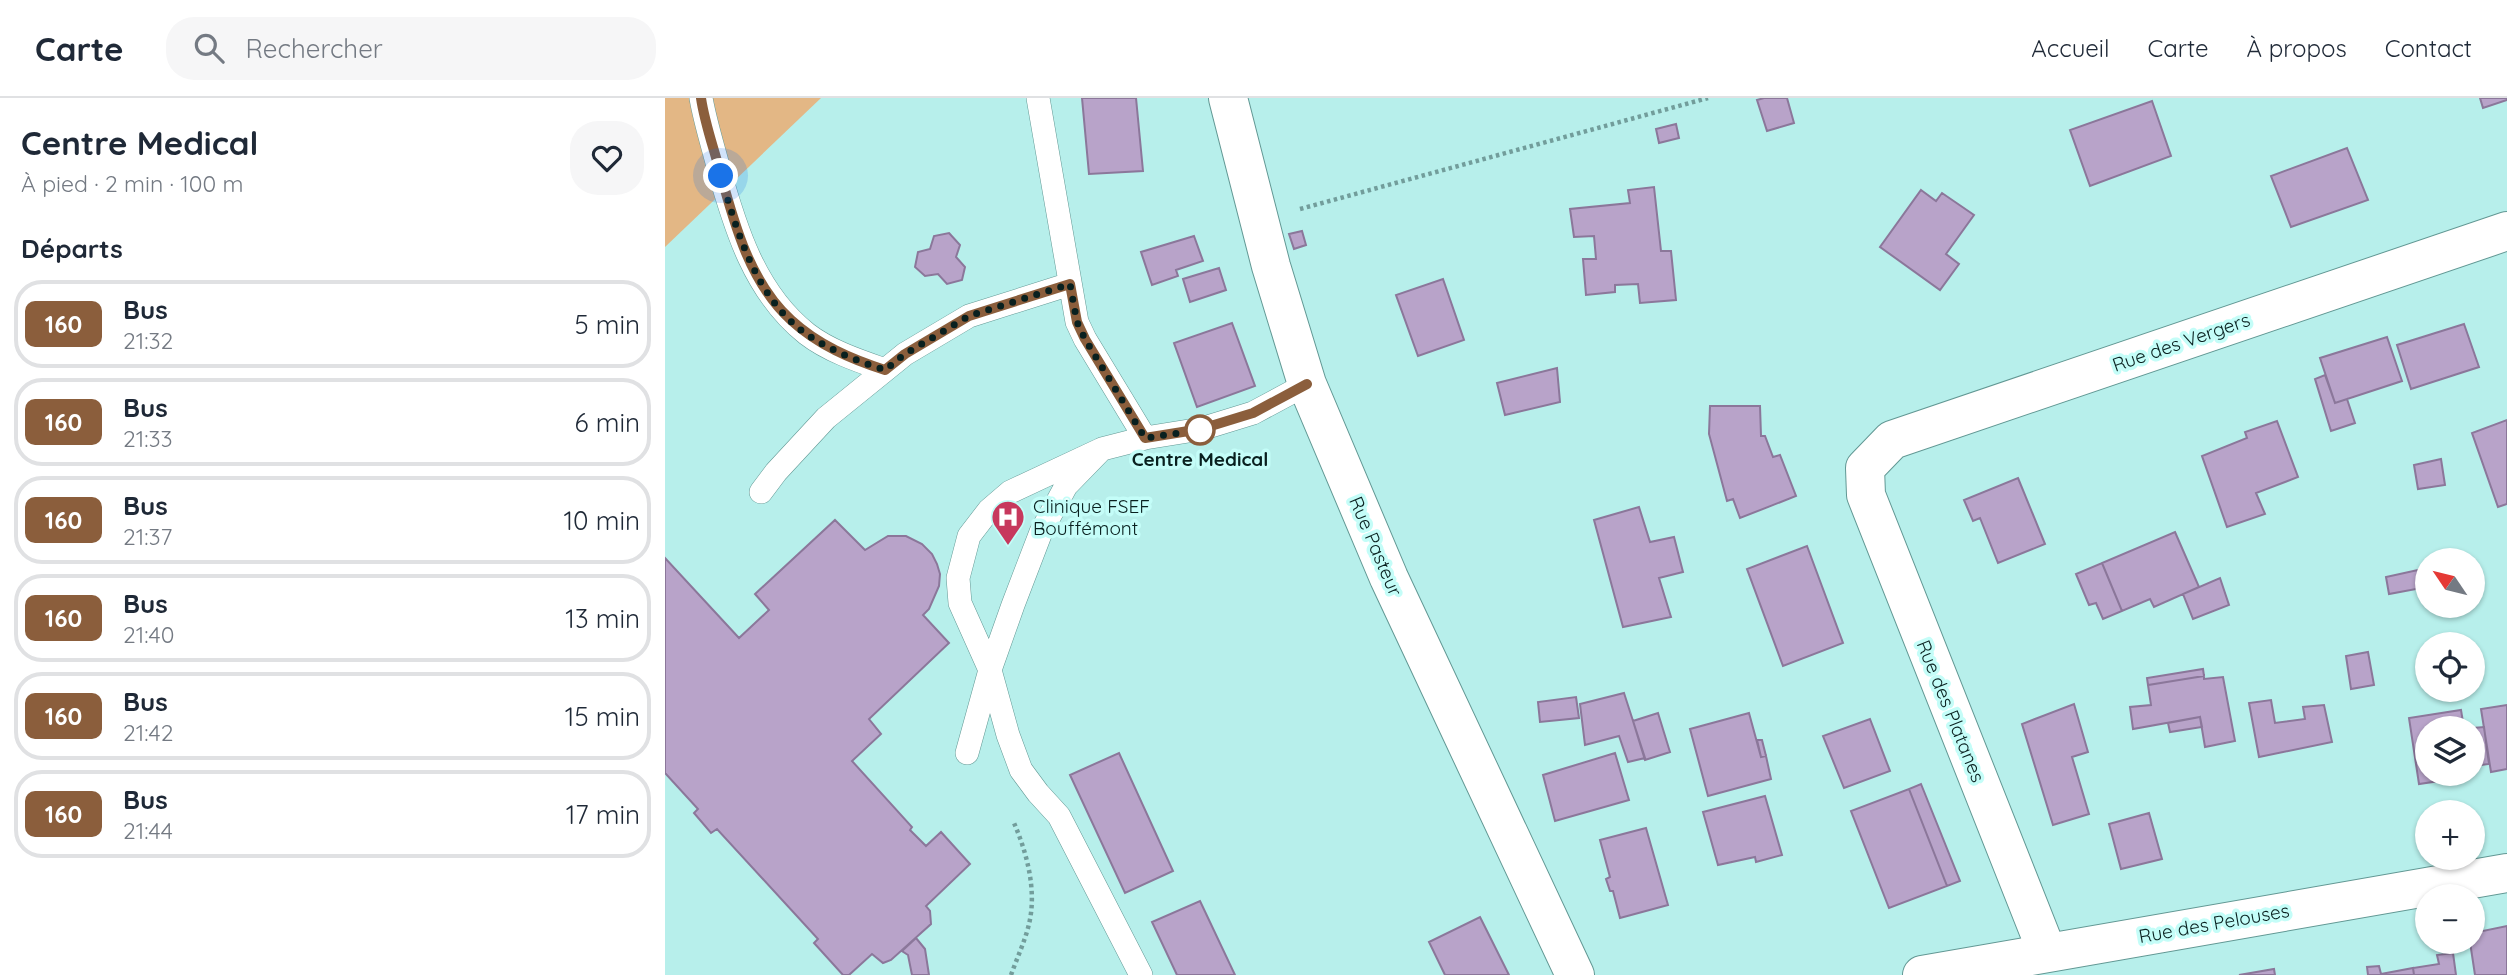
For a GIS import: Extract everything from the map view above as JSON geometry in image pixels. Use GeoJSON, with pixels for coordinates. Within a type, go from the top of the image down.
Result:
{"type":"FeatureCollection","features":[{"type":"Feature","properties":{"kind":"street","name":"Rue Pasteur"},"geometry":{"type":"LineString","coordinates":[[1228,98],[1271,267],[1307,384],[1389,578],[1575,975]]}},
{"type":"Feature","properties":{"kind":"street","name":"Rue des Vergers"},"geometry":{"type":"LineString","coordinates":[[1865,468],[1892,440],[2507,231]]}},
{"type":"Feature","properties":{"kind":"street","name":"Rue des Platanes"},"geometry":{"type":"LineString","coordinates":[[1865,468],[1865,495],[2047,952]]}},
{"type":"Feature","properties":{"kind":"street","name":"Rue des Pelouses"},"geometry":{"type":"LineString","coordinates":[[1922,975],[2507,873]]}},
{"type":"Feature","properties":{"kind":"lane"},"geometry":{"type":"LineString","coordinates":[[701,98],[733,219],[751,263],[769,295],[810,337],[855,360],[885,370]]}},
{"type":"Feature","properties":{"kind":"lane"},"geometry":{"type":"LineString","coordinates":[[1038,98],[1077,322],[1145,438]]}},
{"type":"Feature","properties":{"kind":"lane"},"geometry":{"type":"LineString","coordinates":[[761,492],[825,418],[905,354],[969,316],[1070,284]]}},
{"type":"Feature","properties":{"kind":"lane"},"geometry":{"type":"LineString","coordinates":[[1141,975],[1059,816],[1021,770],[990,670],[960,603],[958,578],[969,536],[989,510],[1010,492],[1102,449],[1145,438],[1201,429],[1253,413],[1307,384]]}},
{"type":"Feature","properties":{"kind":"lane"},"geometry":{"type":"LineString","coordinates":[[967,753],[990,670],[1041,532],[1066,486],[1102,449]]}},
{"type":"Feature","properties":{"kind":"path"},"geometry":{"type":"LineString","coordinates":[[1259,220],[1707,98]]}},
{"type":"Feature","properties":{"kind":"path"},"geometry":{"type":"LineString","coordinates":[[1009,811],[1024,846],[1031,885],[1030,921],[1011,975]]}},
{"type":"Feature","properties":{"kind":"shaded area"},"geometry":{"type":"Polygon","coordinates":[[[665,98],[821,98],[665,247],[665,98]]]}},
{"type":"Feature","properties":{"kind":"building"},"geometry":{"type":"Polygon","coordinates":[[[1082,98],[1136,98],[1143,171],[1089,174],[1082,98]]]}},
{"type":"Feature","properties":{"kind":"building"},"geometry":{"type":"Polygon","coordinates":[[[1787,98],[1794,123],[1767,131],[1757,100],[1787,98]]]}},
{"type":"Feature","properties":{"kind":"building"},"geometry":{"type":"Polygon","coordinates":[[[2480,98],[2507,98],[2507,100],[2483,108],[2480,98]]]}},
{"type":"Feature","properties":{"kind":"building"},"geometry":{"type":"Polygon","coordinates":[[[2152,101],[2171,156],[2090,186],[2070,130],[2152,101]]]}},
{"type":"Feature","properties":{"kind":"building"},"geometry":{"type":"Polygon","coordinates":[[[1676,124],[1679,138],[1659,143],[1656,129],[1676,124]]]}},
{"type":"Feature","properties":{"kind":"building"},"geometry":{"type":"Polygon","coordinates":[[[2347,148],[2368,200],[2291,227],[2271,176],[2347,148]]]}},
{"type":"Feature","properties":{"kind":"building"},"geometry":{"type":"Polygon","coordinates":[[[1654,187],[1661,251],[1671,251],[1676,300],[1640,303],[1638,284],[1615,285],[1615,292],[1586,295],[1583,259],[1596,259],[1594,236],[1574,237],[1570,209],[1630,203],[1628,190],[1654,187]]]}},
{"type":"Feature","properties":{"kind":"building"},"geometry":{"type":"Polygon","coordinates":[[[1921,190],[1936,201],[1942,193],[1974,215],[1946,254],[1959,264],[1940,290],[1880,247],[1921,190]]]}},
{"type":"Feature","properties":{"kind":"building"},"geometry":{"type":"Polygon","coordinates":[[[1302,231],[1306,245],[1294,249],[1289,234],[1302,231]]]}},
{"type":"Feature","properties":{"kind":"building"},"geometry":{"type":"Polygon","coordinates":[[[949,233],[960,245],[956,257],[965,267],[962,280],[947,284],[938,274],[925,276],[915,267],[918,252],[930,249],[934,236],[949,233]]]}},
{"type":"Feature","properties":{"kind":"building"},"geometry":{"type":"Polygon","coordinates":[[[1194,236],[1203,261],[1176,270],[1178,276],[1152,285],[1141,252],[1194,236]]]}},
{"type":"Feature","properties":{"kind":"building"},"geometry":{"type":"Polygon","coordinates":[[[1219,268],[1226,290],[1190,302],[1183,279],[1219,268]]]}},
{"type":"Feature","properties":{"kind":"building"},"geometry":{"type":"Polygon","coordinates":[[[1443,279],[1464,340],[1418,356],[1396,295],[1443,279]]]}},
{"type":"Feature","properties":{"kind":"building"},"geometry":{"type":"Polygon","coordinates":[[[1232,323],[1255,386],[1197,407],[1174,343],[1232,323]]]}},
{"type":"Feature","properties":{"kind":"building"},"geometry":{"type":"Polygon","coordinates":[[[2464,324],[2479,367],[2411,389],[2397,345],[2464,324]]]}},
{"type":"Feature","properties":{"kind":"building"},"geometry":{"type":"Polygon","coordinates":[[[2387,337],[2402,381],[2335,403],[2320,358],[2387,337]]]}},
{"type":"Feature","properties":{"kind":"building"},"geometry":{"type":"Polygon","coordinates":[[[1557,368],[1560,402],[1505,415],[1497,383],[1557,368]]]}},
{"type":"Feature","properties":{"kind":"building"},"geometry":{"type":"Polygon","coordinates":[[[2325,375],[2335,403],[2347,399],[2355,423],[2331,431],[2315,379],[2325,375]]]}},
{"type":"Feature","properties":{"kind":"building"},"geometry":{"type":"Polygon","coordinates":[[[1710,406],[1760,406],[1761,436],[1765,436],[1773,457],[1780,455],[1796,496],[1740,518],[1733,499],[1727,501],[1709,434],[1710,406]]]}},
{"type":"Feature","properties":{"kind":"building"},"geometry":{"type":"Polygon","coordinates":[[[2507,420],[2507,504],[2498,507],[2472,433],[2507,420]]]}},
{"type":"Feature","properties":{"kind":"building"},"geometry":{"type":"Polygon","coordinates":[[[2277,421],[2298,477],[2256,493],[2265,514],[2227,527],[2202,456],[2247,438],[2245,432],[2277,421]]]}},
{"type":"Feature","properties":{"kind":"building"},"geometry":{"type":"Polygon","coordinates":[[[2441,459],[2445,485],[2418,489],[2414,465],[2441,459]]]}},
{"type":"Feature","properties":{"kind":"building"},"geometry":{"type":"Polygon","coordinates":[[[2018,478],[2045,544],[1998,563],[1980,518],[1973,521],[1964,500],[2018,478]]]}},
{"type":"Feature","properties":{"kind":"building"},"geometry":{"type":"Polygon","coordinates":[[[1639,507],[1650,542],[1674,537],[1683,572],[1659,578],[1671,617],[1623,627],[1594,520],[1639,507]]]}},
{"type":"Feature","properties":{"kind":"building"},"geometry":{"type":"Polygon","coordinates":[[[835,520],[865,550],[888,536],[906,536],[922,544],[937,564],[939,586],[929,609],[923,615],[949,643],[869,719],[881,734],[852,761],[926,846],[941,832],[970,864],[926,906],[930,911],[931,924],[891,960],[883,963],[872,954],[849,975],[843,975],[814,943],[818,939],[717,829],[711,833],[694,813],[698,809],[665,773],[665,558],[739,638],[769,610],[755,594],[835,520]]]}},
{"type":"Feature","properties":{"kind":"building"},"geometry":{"type":"Polygon","coordinates":[[[2175,532],[2199,587],[2154,607],[2150,599],[2122,611],[2102,563],[2175,532]]]}},
{"type":"Feature","properties":{"kind":"building"},"geometry":{"type":"Polygon","coordinates":[[[1807,546],[1843,643],[1783,666],[1747,569],[1807,546]]]}},
{"type":"Feature","properties":{"kind":"building"},"geometry":{"type":"Polygon","coordinates":[[[2102,563],[2122,611],[2103,619],[2096,603],[2089,605],[2076,574],[2102,563]]]}},
{"type":"Feature","properties":{"kind":"building"},"geometry":{"type":"Polygon","coordinates":[[[2415,571],[2415,589],[2389,594],[2386,577],[2415,571]]]}},
{"type":"Feature","properties":{"kind":"building"},"geometry":{"type":"Polygon","coordinates":[[[2220,578],[2229,605],[2193,619],[2183,594],[2220,578]]]}},
{"type":"Feature","properties":{"kind":"building"},"geometry":{"type":"Polygon","coordinates":[[[2368,652],[2374,685],[2351,689],[2346,656],[2368,652]]]}},
{"type":"Feature","properties":{"kind":"building"},"geometry":{"type":"Polygon","coordinates":[[[2203,669],[2204,676],[2148,685],[2147,678],[2203,669]]]}},
{"type":"Feature","properties":{"kind":"building"},"geometry":{"type":"Polygon","coordinates":[[[2204,676],[2204,679],[2223,677],[2235,741],[2205,747],[2200,717],[2133,729],[2130,707],[2151,705],[2148,685],[2204,676]]]}},
{"type":"Feature","properties":{"kind":"building"},"geometry":{"type":"Polygon","coordinates":[[[1624,693],[1645,758],[1628,762],[1619,736],[1585,745],[1580,704],[1624,693]]]}},
{"type":"Feature","properties":{"kind":"building"},"geometry":{"type":"Polygon","coordinates":[[[1576,697],[1579,718],[1540,722],[1538,702],[1576,697]]]}},
{"type":"Feature","properties":{"kind":"building"},"geometry":{"type":"Polygon","coordinates":[[[2271,700],[2275,723],[2305,719],[2303,707],[2324,705],[2332,742],[2259,757],[2249,703],[2271,700]]]}},
{"type":"Feature","properties":{"kind":"building"},"geometry":{"type":"Polygon","coordinates":[[[2074,704],[2088,752],[2072,757],[2089,814],[2053,825],[2022,724],[2074,704]]]}},
{"type":"Feature","properties":{"kind":"building"},"geometry":{"type":"Polygon","coordinates":[[[2507,705],[2507,769],[2491,772],[2485,716],[2482,716],[2481,709],[2507,705]]]}},
{"type":"Feature","properties":{"kind":"building"},"geometry":{"type":"Polygon","coordinates":[[[2461,710],[2462,716],[2422,716],[2461,710]]]}},
{"type":"Feature","properties":{"kind":"building"},"geometry":{"type":"Polygon","coordinates":[[[1658,713],[1670,752],[1645,760],[1633,721],[1658,713]]]}},
{"type":"Feature","properties":{"kind":"building"},"geometry":{"type":"Polygon","coordinates":[[[1749,713],[1761,757],[1766,756],[1771,779],[1708,796],[1690,729],[1749,713]]]}},
{"type":"Feature","properties":{"kind":"building"},"geometry":{"type":"Polygon","coordinates":[[[2200,717],[2202,727],[2170,732],[2168,723],[2200,717]]]}},
{"type":"Feature","properties":{"kind":"building"},"geometry":{"type":"Polygon","coordinates":[[[2415,717],[2415,758],[2409,718],[2415,717]]]}},
{"type":"Feature","properties":{"kind":"building"},"geometry":{"type":"Polygon","coordinates":[[[1870,719],[1890,771],[1844,788],[1823,736],[1870,719]]]}},
{"type":"Feature","properties":{"kind":"building"},"geometry":{"type":"Polygon","coordinates":[[[2485,734],[2489,764],[2485,764],[2485,734]]]}},
{"type":"Feature","properties":{"kind":"building"},"geometry":{"type":"Polygon","coordinates":[[[1757,740],[1762,740],[1766,756],[1761,757],[1757,740]]]}},
{"type":"Feature","properties":{"kind":"building"},"geometry":{"type":"Polygon","coordinates":[[[1119,753],[1173,871],[1125,893],[1070,775],[1119,753]]]}},
{"type":"Feature","properties":{"kind":"building"},"geometry":{"type":"Polygon","coordinates":[[[1615,753],[1629,800],[1555,821],[1543,775],[1615,753]]]}},
{"type":"Feature","properties":{"kind":"building"},"geometry":{"type":"Polygon","coordinates":[[[1921,784],[1960,881],[1947,886],[1909,789],[1921,784]]]}},
{"type":"Feature","properties":{"kind":"building"},"geometry":{"type":"Polygon","coordinates":[[[1909,789],[1947,886],[1889,908],[1851,811],[1909,789]]]}},
{"type":"Feature","properties":{"kind":"building"},"geometry":{"type":"Polygon","coordinates":[[[1765,796],[1782,855],[1756,862],[1755,857],[1718,865],[1703,812],[1765,796]]]}},
{"type":"Feature","properties":{"kind":"building"},"geometry":{"type":"Polygon","coordinates":[[[2149,813],[2162,859],[2121,869],[2109,824],[2149,813]]]}},
{"type":"Feature","properties":{"kind":"building"},"geometry":{"type":"Polygon","coordinates":[[[1646,828],[1668,905],[1620,918],[1613,891],[1610,891],[1606,879],[1610,877],[1600,840],[1646,828]]]}},
{"type":"Feature","properties":{"kind":"building"},"geometry":{"type":"Polygon","coordinates":[[[1200,901],[1235,975],[1177,975],[1152,922],[1200,901]]]}},
{"type":"Feature","properties":{"kind":"building"},"geometry":{"type":"Polygon","coordinates":[[[1480,917],[1509,975],[1445,975],[1429,942],[1480,917]]]}},
{"type":"Feature","properties":{"kind":"building"},"geometry":{"type":"Polygon","coordinates":[[[2507,926],[2507,975],[2475,975],[2472,954],[2485,954],[2485,931],[2507,926]]]}},
{"type":"Feature","properties":{"kind":"building"},"geometry":{"type":"Polygon","coordinates":[[[916,938],[925,949],[929,975],[912,975],[908,955],[902,951],[916,938]]]}},
{"type":"Feature","properties":{"kind":"building"},"geometry":{"type":"Polygon","coordinates":[[[2453,954],[2456,975],[2414,975],[2413,968],[2439,964],[2437,955],[2453,954]]]}},
{"type":"Feature","properties":{"kind":"building"},"geometry":{"type":"Polygon","coordinates":[[[2379,966],[2381,974],[2413,968],[2414,975],[2368,975],[2367,967],[2379,966]]]}},
{"type":"Feature","properties":{"kind":"building"},"geometry":{"type":"Polygon","coordinates":[[[2274,969],[2275,975],[2239,975],[2274,969]]]}},
{"type":"Feature","properties":{"kind":"bus line","name":"160"},"geometry":{"type":"LineString","coordinates":[[701,98],[733,219],[751,263],[769,295],[810,337],[855,360],[885,370],[905,354],[969,316],[1070,284],[1077,322],[1085,339],[1145,438],[1201,429],[1253,413],[1307,384]]}},
{"type":"Feature","properties":{"kind":"place","name":"Centre Medical"},"geometry":{"type":"Point","coordinates":[1200,430]}},
{"type":"Feature","properties":{"kind":"place","name":"Clinique FSEF Bouffémont"},"geometry":{"type":"Point","coordinates":[1008,547]}},
{"type":"Feature","properties":{"kind":"route"},"geometry":{"type":"LineString","coordinates":[[721,176],[733,219],[751,263],[769,295],[810,337],[855,360],[885,370],[905,354],[969,316],[1070,284],[1077,322],[1085,339],[1145,438],[1200,430]]}}]}
